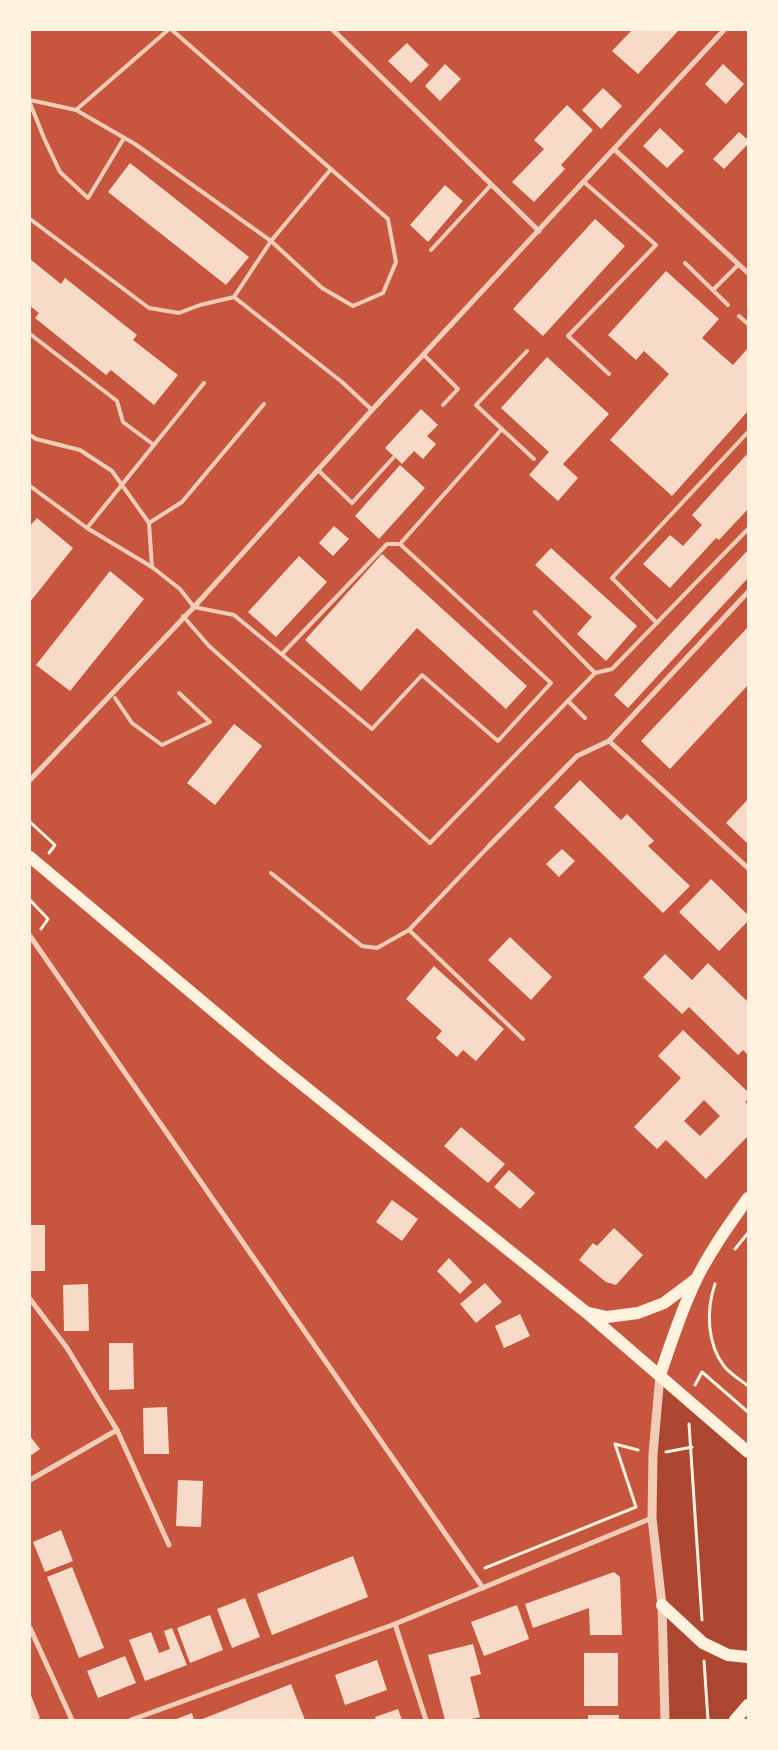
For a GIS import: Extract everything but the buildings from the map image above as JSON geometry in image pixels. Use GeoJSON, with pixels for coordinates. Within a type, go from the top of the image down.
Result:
{"type":"FeatureCollection","features":[{"type":"Feature","properties":{"kind":"main road"},"geometry":{"type":"LineString","coordinates":[[35,860],[273,1061],[586,1312],[748,1452]]}},
{"type":"Feature","properties":{"kind":"main road"},"geometry":{"type":"LineString","coordinates":[[660,1375],[679,1318],[696,1279],[725,1231],[748,1198]]}},
{"type":"Feature","properties":{"kind":"main road"},"geometry":{"type":"LineString","coordinates":[[586,1312],[607,1317],[638,1313],[664,1303],[696,1279]]}},
{"type":"Feature","properties":{"kind":"main road"},"geometry":{"type":"LineString","coordinates":[[662,1605],[703,1643],[728,1655],[748,1657]]}},
{"type":"Feature","properties":{"kind":"main road"},"geometry":{"type":"LineString","coordinates":[[735,1720],[748,1705]]}},
{"type":"Feature","properties":{"kind":"street"},"geometry":{"type":"LineString","coordinates":[[30,780],[194,607],[372,410],[724,30]]}},
{"type":"Feature","properties":{"kind":"street"},"geometry":{"type":"LineString","coordinates":[[336,31],[539,230]]}},
{"type":"Feature","properties":{"kind":"street"},"geometry":{"type":"LineString","coordinates":[[614,149],[748,272]]}},
{"type":"Feature","properties":{"kind":"street"},"geometry":{"type":"LineString","coordinates":[[490,845],[577,756],[609,741],[748,592]]}},
{"type":"Feature","properties":{"kind":"street"},"geometry":{"type":"LineString","coordinates":[[609,741],[748,868]]}},
{"type":"Feature","properties":{"kind":"street"},"geometry":{"type":"LineString","coordinates":[[32,938],[483,1588]]}},
{"type":"Feature","properties":{"kind":"street"},"geometry":{"type":"LineString","coordinates":[[30,1299],[67,1348],[117,1430],[169,1545]]}},
{"type":"Feature","properties":{"kind":"street"},"geometry":{"type":"LineString","coordinates":[[660,1375],[653,1454],[652,1518],[662,1605],[665,1720]]}},
{"type":"Feature","properties":{"kind":"street"},"geometry":{"type":"LineString","coordinates":[[30,1480],[117,1430]]}},
{"type":"Feature","properties":{"kind":"street"},"geometry":{"type":"LineString","coordinates":[[131,1720],[395,1624],[652,1518]]}},
{"type":"Feature","properties":{"kind":"street"},"geometry":{"type":"LineString","coordinates":[[395,1624],[426,1720]]}},
{"type":"Feature","properties":{"kind":"street"},"geometry":{"type":"LineString","coordinates":[[30,1628],[72,1720]]}},
{"type":"Feature","properties":{"kind":"lane"},"geometry":{"type":"LineString","coordinates":[[30,101],[76,110],[135,144],[271,241],[322,288],[353,306],[383,293],[396,262],[388,219],[170,30],[76,110]]}},
{"type":"Feature","properties":{"kind":"lane"},"geometry":{"type":"LineString","coordinates":[[30,101],[44,138],[60,172],[88,198],[124,138]]}},
{"type":"Feature","properties":{"kind":"lane"},"geometry":{"type":"LineString","coordinates":[[30,219],[149,308],[179,313],[200,305],[234,297],[271,241],[331,169]]}},
{"type":"Feature","properties":{"kind":"lane"},"geometry":{"type":"LineString","coordinates":[[584,182],[656,245],[568,336],[609,374]]}},
{"type":"Feature","properties":{"kind":"lane"},"geometry":{"type":"LineString","coordinates":[[431,250],[491,185]]}},
{"type":"Feature","properties":{"kind":"lane"},"geometry":{"type":"LineString","coordinates":[[685,263],[728,305]]}},
{"type":"Feature","properties":{"kind":"lane"},"geometry":{"type":"LineString","coordinates":[[713,290],[739,264]]}},
{"type":"Feature","properties":{"kind":"lane"},"geometry":{"type":"LineString","coordinates":[[234,297],[342,382],[372,410]]}},
{"type":"Feature","properties":{"kind":"lane"},"geometry":{"type":"LineString","coordinates":[[739,316],[748,324]]}},
{"type":"Feature","properties":{"kind":"lane"},"geometry":{"type":"LineString","coordinates":[[30,334],[117,401],[123,422],[154,445]]}},
{"type":"Feature","properties":{"kind":"lane"},"geometry":{"type":"LineString","coordinates":[[527,351],[476,405],[534,458]]}},
{"type":"Feature","properties":{"kind":"lane"},"geometry":{"type":"LineString","coordinates":[[424,355],[458,389],[443,405]]}},
{"type":"Feature","properties":{"kind":"lane"},"geometry":{"type":"LineString","coordinates":[[87,528],[204,383]]}},
{"type":"Feature","properties":{"kind":"lane"},"geometry":{"type":"LineString","coordinates":[[149,523],[182,502],[264,404]]}},
{"type":"Feature","properties":{"kind":"lane"},"geometry":{"type":"LineString","coordinates":[[400,544],[502,430]]}},
{"type":"Feature","properties":{"kind":"lane"},"geometry":{"type":"LineString","coordinates":[[657,623],[612,578],[748,432]]}},
{"type":"Feature","properties":{"kind":"lane"},"geometry":{"type":"LineString","coordinates":[[30,434],[36,439],[80,450],[112,471],[149,523],[152,567]]}},
{"type":"Feature","properties":{"kind":"lane"},"geometry":{"type":"LineString","coordinates":[[318,470],[352,503],[393,458]]}},
{"type":"Feature","properties":{"kind":"lane"},"geometry":{"type":"LineString","coordinates":[[30,486],[87,528],[152,567],[180,589],[194,607],[234,615],[372,729],[422,676],[498,741],[551,683],[400,544],[387,544],[282,654]]}},
{"type":"Feature","properties":{"kind":"lane"},"geometry":{"type":"LineString","coordinates":[[184,616],[209,646],[430,843],[595,672],[612,669],[748,529]]}},
{"type":"Feature","properties":{"kind":"lane"},"geometry":{"type":"LineString","coordinates":[[535,612],[595,672]]}},
{"type":"Feature","properties":{"kind":"lane"},"geometry":{"type":"LineString","coordinates":[[115,698],[132,723],[162,745],[210,722],[179,693]]}},
{"type":"Feature","properties":{"kind":"lane"},"geometry":{"type":"LineString","coordinates":[[568,701],[585,718]]}},
{"type":"Feature","properties":{"kind":"lane"},"geometry":{"type":"LineString","coordinates":[[271,873],[362,946],[377,948],[409,930],[490,845]]}},
{"type":"Feature","properties":{"kind":"lane"},"geometry":{"type":"LineString","coordinates":[[409,930],[523,1039]]}},
{"type":"Feature","properties":{"kind":"path"},"geometry":{"type":"LineString","coordinates":[[30,822],[55,845],[35,860]]}},
{"type":"Feature","properties":{"kind":"path"},"geometry":{"type":"LineString","coordinates":[[30,900],[48,918],[32,938]]}},
{"type":"Feature","properties":{"kind":"path"},"geometry":{"type":"LineString","coordinates":[[733,1252],[748,1233]]}},
{"type":"Feature","properties":{"kind":"path"},"geometry":{"type":"LineString","coordinates":[[717,1279],[710,1305],[711,1340],[724,1366],[748,1386]]}},
{"type":"Feature","properties":{"kind":"path"},"geometry":{"type":"LineString","coordinates":[[708,1720],[692,1447],[687,1400],[702,1372],[748,1412]]}},
{"type":"Feature","properties":{"kind":"path"},"geometry":{"type":"LineString","coordinates":[[473,1573],[636,1508],[615,1444],[653,1454],[692,1447]]}},
{"type":"Feature","properties":{"kind":"shaded area"},"geometry":{"type":"Polygon","coordinates":[[[660,1375],[748,1452],[748,1705],[735,1720],[665,1720],[652,1518],[660,1375]]]}}]}
